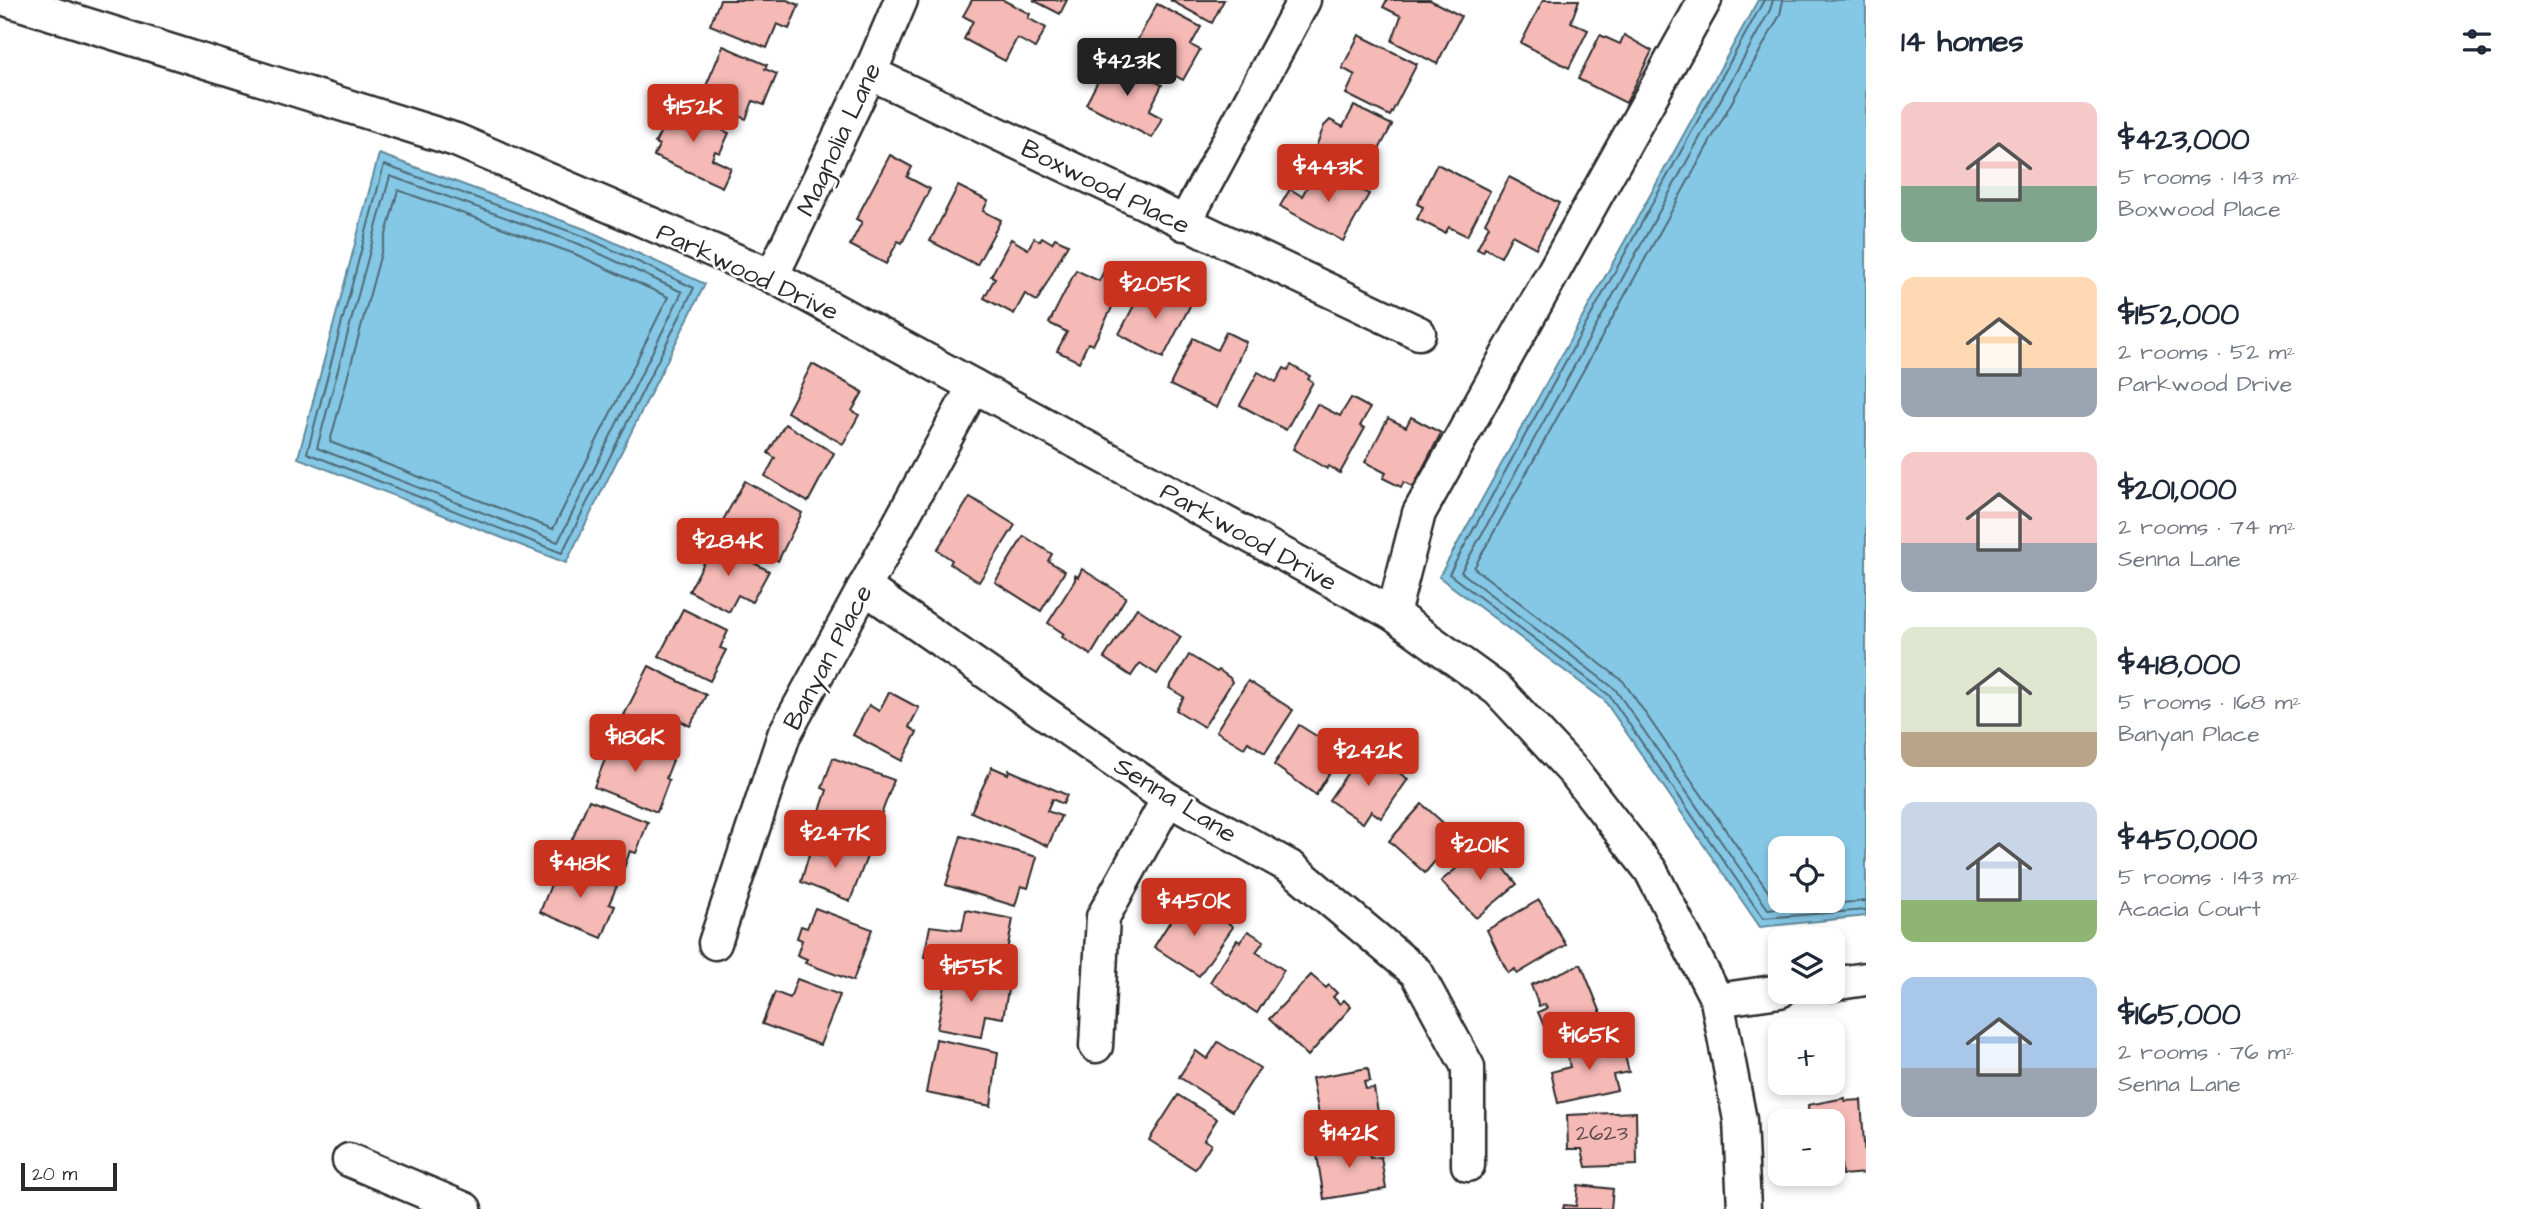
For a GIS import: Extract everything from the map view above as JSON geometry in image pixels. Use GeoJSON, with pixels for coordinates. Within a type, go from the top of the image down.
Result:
{"type":"FeatureCollection","features":[{"type":"Feature","properties":{"kind":"street","name":"Parkwood Drive"},"geometry":{"type":"LineString","coordinates":[[8,0],[456,140],[772,276],[1393,614],[1498,690],[1575,773],[1651,871],[1717,1000],[1740,1120],[1744,1209]]}},
{"type":"Feature","properties":{"kind":"street","name":"Magnolia Lane"},"geometry":{"type":"LineString","coordinates":[[772,276],[870,73],[901,0]]}},
{"type":"Feature","properties":{"kind":"street"},"geometry":{"type":"LineString","coordinates":[[1184,224],[1304,0]]}},
{"type":"Feature","properties":{"kind":"street"},"geometry":{"type":"LineString","coordinates":[[1393,614],[1424,503],[1705,0]]}},
{"type":"Feature","properties":{"kind":"street","name":"Boxwood Place"},"geometry":{"type":"LineString","coordinates":[[870,73],[1419,333]]}},
{"type":"Feature","properties":{"kind":"street","name":"Banyan Place"},"geometry":{"type":"LineString","coordinates":[[715,943],[784,736],[974,386]]}},
{"type":"Feature","properties":{"kind":"street","name":"Senna Lane"},"geometry":{"type":"LineString","coordinates":[[864,587],[1168,799],[1292,868],[1417,973],[1468,1067],[1468,1165]]}},
{"type":"Feature","properties":{"kind":"street"},"geometry":{"type":"LineString","coordinates":[[1096,1046],[1103,917],[1168,799]]}},
{"type":"Feature","properties":{"kind":"street"},"geometry":{"type":"LineString","coordinates":[[1845,982],[1866,979]]}},
{"type":"Feature","properties":{"kind":"street"},"geometry":{"type":"LineString","coordinates":[[1717,1000],[1768,993]]}},
{"type":"Feature","properties":{"kind":"street"},"geometry":{"type":"LineString","coordinates":[[349,1160],[465,1209]]}},
{"type":"Feature","properties":{"kind":"water"},"geometry":{"type":"Polygon","coordinates":[[[1758,0],[1866,0],[1866,916],[1760,927],[1604,700],[1439,577],[1758,0]]]}},
{"type":"Feature","properties":{"kind":"water"},"geometry":{"type":"Polygon","coordinates":[[[379,154],[585,229],[705,284],[566,563],[298,458],[379,154]]]}},
{"type":"Feature","properties":{"kind":"building"},"geometry":{"type":"Polygon","coordinates":[[[720,0],[787,0],[799,5],[789,29],[777,24],[767,48],[710,25],[720,0]]]}},
{"type":"Feature","properties":{"kind":"building"},"geometry":{"type":"Polygon","coordinates":[[[972,0],[1003,0],[1030,14],[1028,18],[1046,28],[1035,48],[1017,38],[1005,61],[964,39],[973,21],[963,16],[972,0]]]}},
{"type":"Feature","properties":{"kind":"building"},"geometry":{"type":"Polygon","coordinates":[[[1033,0],[1067,0],[1060,14],[1033,0]]]}},
{"type":"Feature","properties":{"kind":"building"},"geometry":{"type":"Polygon","coordinates":[[[1170,0],[1224,0],[1212,23],[1170,0]]]}},
{"type":"Feature","properties":{"kind":"building"},"geometry":{"type":"Polygon","coordinates":[[[1387,0],[1430,0],[1461,16],[1437,64],[1392,41],[1401,16],[1383,7],[1387,0]]]}},
{"type":"Feature","properties":{"kind":"building"},"geometry":{"type":"Polygon","coordinates":[[[1543,0],[1579,0],[1571,22],[1588,30],[1569,68],[1521,43],[1543,0]]]}},
{"type":"Feature","properties":{"kind":"building"},"geometry":{"type":"Polygon","coordinates":[[[1157,4],[1201,27],[1191,45],[1200,50],[1183,80],[1131,52],[1157,4]]]}},
{"type":"Feature","properties":{"kind":"building"},"geometry":{"type":"Polygon","coordinates":[[[1359,35],[1417,64],[1390,116],[1346,94],[1355,75],[1342,68],[1359,35]]]}},
{"type":"Feature","properties":{"kind":"building"},"geometry":{"type":"Polygon","coordinates":[[[1600,35],[1620,44],[1624,35],[1652,51],[1626,103],[1578,79],[1600,35]]]}},
{"type":"Feature","properties":{"kind":"building"},"geometry":{"type":"Polygon","coordinates":[[[723,46],[767,65],[765,69],[777,74],[764,105],[753,101],[746,119],[700,100],[723,46]]]}},
{"type":"Feature","properties":{"kind":"building"},"geometry":{"type":"Polygon","coordinates":[[[1110,58],[1162,85],[1149,111],[1162,118],[1152,138],[1086,104],[1110,58]]]}},
{"type":"Feature","properties":{"kind":"building"},"geometry":{"type":"Polygon","coordinates":[[[675,102],[725,125],[722,130],[729,133],[720,153],[715,151],[712,159],[731,168],[722,187],[654,156],[659,145],[655,143],[675,102]]]}},
{"type":"Feature","properties":{"kind":"building"},"geometry":{"type":"Polygon","coordinates":[[[1354,106],[1392,125],[1364,178],[1314,152],[1324,126],[1330,120],[1343,127],[1354,106]]]}},
{"type":"Feature","properties":{"kind":"building"},"geometry":{"type":"Polygon","coordinates":[[[890,155],[912,167],[907,177],[930,189],[902,243],[898,241],[886,264],[850,245],[862,222],[856,219],[890,155]]]}},
{"type":"Feature","properties":{"kind":"building"},"geometry":{"type":"Polygon","coordinates":[[[1437,164],[1490,191],[1467,236],[1449,227],[1445,233],[1417,219],[1423,207],[1417,204],[1437,164]]]}},
{"type":"Feature","properties":{"kind":"building"},"geometry":{"type":"Polygon","coordinates":[[[1323,170],[1369,194],[1343,241],[1280,206],[1290,189],[1302,196],[1313,176],[1319,179],[1323,170]]]}},
{"type":"Feature","properties":{"kind":"building"},"geometry":{"type":"Polygon","coordinates":[[[1509,177],[1559,203],[1536,248],[1512,235],[1501,257],[1485,248],[1483,252],[1477,249],[1489,226],[1485,223],[1509,177]]]}},
{"type":"Feature","properties":{"kind":"building"},"geometry":{"type":"Polygon","coordinates":[[[958,186],[988,201],[983,211],[1001,220],[977,265],[930,241],[958,186]]]}},
{"type":"Feature","properties":{"kind":"building"},"geometry":{"type":"Polygon","coordinates":[[[1042,237],[1052,243],[1055,238],[1068,244],[1037,301],[1025,294],[1014,314],[984,298],[995,278],[991,276],[1011,239],[1028,249],[1034,238],[1040,241],[1042,237]]]}},
{"type":"Feature","properties":{"kind":"building"},"geometry":{"type":"Polygon","coordinates":[[[1105,269],[1126,280],[1093,345],[1088,343],[1079,362],[1057,351],[1067,332],[1049,323],[1076,270],[1099,281],[1105,269]]]}},
{"type":"Feature","properties":{"kind":"building"},"geometry":{"type":"Polygon","coordinates":[[[1142,290],[1160,299],[1164,290],[1191,304],[1163,358],[1119,334],[1142,290]]]}},
{"type":"Feature","properties":{"kind":"building"},"geometry":{"type":"Polygon","coordinates":[[[1226,332],[1246,342],[1217,408],[1170,385],[1193,338],[1217,350],[1226,332]]]}},
{"type":"Feature","properties":{"kind":"building"},"geometry":{"type":"Polygon","coordinates":[[[812,364],[863,392],[852,411],[859,415],[843,444],[787,412],[812,364]]]}},
{"type":"Feature","properties":{"kind":"building"},"geometry":{"type":"Polygon","coordinates":[[[1291,365],[1310,376],[1308,379],[1313,382],[1286,430],[1240,405],[1258,372],[1276,382],[1284,368],[1288,370],[1291,365]]]}},
{"type":"Feature","properties":{"kind":"building"},"geometry":{"type":"Polygon","coordinates":[[[1351,398],[1370,408],[1360,426],[1365,428],[1340,473],[1329,466],[1327,469],[1293,449],[1317,404],[1340,416],[1351,398]]]}},
{"type":"Feature","properties":{"kind":"building"},"geometry":{"type":"Polygon","coordinates":[[[1411,417],[1441,433],[1413,487],[1404,482],[1401,487],[1383,478],[1386,473],[1365,462],[1388,418],[1406,427],[1411,417]]]}},
{"type":"Feature","properties":{"kind":"building"},"geometry":{"type":"Polygon","coordinates":[[[785,424],[834,453],[808,502],[765,476],[775,458],[768,453],[785,424]]]}},
{"type":"Feature","properties":{"kind":"building"},"geometry":{"type":"Polygon","coordinates":[[[745,481],[802,513],[778,561],[718,529],[745,481]]]}},
{"type":"Feature","properties":{"kind":"building"},"geometry":{"type":"Polygon","coordinates":[[[970,497],[1015,525],[979,582],[950,564],[952,560],[937,550],[970,497]]]}},
{"type":"Feature","properties":{"kind":"building"},"geometry":{"type":"Polygon","coordinates":[[[1024,536],[1052,554],[1048,561],[1065,571],[1041,611],[995,582],[1024,536]]]}},
{"type":"Feature","properties":{"kind":"building"},"geometry":{"type":"Polygon","coordinates":[[[715,542],[769,571],[752,602],[738,595],[729,612],[689,591],[715,542]]]}},
{"type":"Feature","properties":{"kind":"building"},"geometry":{"type":"Polygon","coordinates":[[[1082,569],[1126,597],[1091,655],[1062,637],[1064,634],[1048,623],[1075,580],[1075,575],[1078,577],[1082,569]]]}},
{"type":"Feature","properties":{"kind":"building"},"geometry":{"type":"Polygon","coordinates":[[[1137,608],[1181,637],[1157,674],[1140,663],[1131,676],[1104,658],[1137,608]]]}},
{"type":"Feature","properties":{"kind":"building"},"geometry":{"type":"Polygon","coordinates":[[[683,609],[728,631],[720,648],[726,650],[710,681],[659,656],[683,609]]]}},
{"type":"Feature","properties":{"kind":"building"},"geometry":{"type":"Polygon","coordinates":[[[1189,655],[1217,672],[1219,670],[1232,682],[1204,727],[1176,710],[1184,697],[1169,688],[1189,655]]]}},
{"type":"Feature","properties":{"kind":"building"},"geometry":{"type":"Polygon","coordinates":[[[649,666],[706,695],[690,726],[679,720],[668,737],[624,715],[649,666]]]}},
{"type":"Feature","properties":{"kind":"building"},"geometry":{"type":"Polygon","coordinates":[[[1248,681],[1293,710],[1265,753],[1248,742],[1244,748],[1216,731],[1248,681]]]}},
{"type":"Feature","properties":{"kind":"building"},"geometry":{"type":"Polygon","coordinates":[[[889,692],[919,708],[909,727],[917,732],[902,761],[853,735],[869,705],[879,711],[889,692]]]}},
{"type":"Feature","properties":{"kind":"building"},"geometry":{"type":"Polygon","coordinates":[[[1299,725],[1342,752],[1316,795],[1274,765],[1299,725]]]}},
{"type":"Feature","properties":{"kind":"building"},"geometry":{"type":"Polygon","coordinates":[[[614,737],[673,760],[657,812],[594,787],[614,737]]]}},
{"type":"Feature","properties":{"kind":"building"},"geometry":{"type":"Polygon","coordinates":[[[1364,749],[1408,779],[1381,818],[1371,811],[1363,823],[1329,800],[1364,749]]]}},
{"type":"Feature","properties":{"kind":"building"},"geometry":{"type":"Polygon","coordinates":[[[833,758],[894,780],[875,831],[820,811],[827,790],[822,788],[833,758]]]}},
{"type":"Feature","properties":{"kind":"building"},"geometry":{"type":"Polygon","coordinates":[[[992,767],[1008,774],[1009,770],[1067,795],[1063,804],[1052,799],[1047,811],[1061,816],[1048,846],[971,812],[992,767]]]}},
{"type":"Feature","properties":{"kind":"building"},"geometry":{"type":"Polygon","coordinates":[[[589,800],[648,822],[636,853],[630,851],[623,871],[568,849],[589,800]]]}},
{"type":"Feature","properties":{"kind":"building"},"geometry":{"type":"Polygon","coordinates":[[[1422,804],[1457,835],[1425,873],[1389,841],[1422,804]]]}},
{"type":"Feature","properties":{"kind":"building"},"geometry":{"type":"Polygon","coordinates":[[[961,836],[1037,857],[1028,888],[1021,886],[1015,906],[946,885],[961,836]]]}},
{"type":"Feature","properties":{"kind":"building"},"geometry":{"type":"Polygon","coordinates":[[[829,839],[868,854],[850,901],[801,882],[810,851],[823,856],[829,839]]]}},
{"type":"Feature","properties":{"kind":"building"},"geometry":{"type":"Polygon","coordinates":[[[1485,845],[1517,884],[1476,918],[1441,881],[1485,845]]]}},
{"type":"Feature","properties":{"kind":"building"},"geometry":{"type":"Polygon","coordinates":[[[560,862],[617,886],[609,904],[615,906],[602,938],[540,912],[560,862]]]}},
{"type":"Feature","properties":{"kind":"building"},"geometry":{"type":"Polygon","coordinates":[[[1539,900],[1566,945],[1517,974],[1515,969],[1508,973],[1487,930],[1539,900]]]}},
{"type":"Feature","properties":{"kind":"building"},"geometry":{"type":"Polygon","coordinates":[[[1181,904],[1198,915],[1203,906],[1212,909],[1233,927],[1199,976],[1154,947],[1181,904]]]}},
{"type":"Feature","properties":{"kind":"building"},"geometry":{"type":"Polygon","coordinates":[[[815,908],[872,929],[853,981],[805,963],[807,959],[797,955],[802,940],[797,938],[801,926],[807,928],[815,908]]]}},
{"type":"Feature","properties":{"kind":"building"},"geometry":{"type":"Polygon","coordinates":[[[966,910],[1013,919],[1003,972],[924,957],[930,926],[962,930],[966,910]]]}},
{"type":"Feature","properties":{"kind":"building"},"geometry":{"type":"Polygon","coordinates":[[[1248,931],[1264,941],[1256,952],[1284,970],[1257,1013],[1210,982],[1237,940],[1240,942],[1248,931]]]}},
{"type":"Feature","properties":{"kind":"building"},"geometry":{"type":"Polygon","coordinates":[[[1581,964],[1601,1013],[1547,1033],[1538,1012],[1547,1008],[1545,1004],[1539,1006],[1531,985],[1581,964]]]}},
{"type":"Feature","properties":{"kind":"building"},"geometry":{"type":"Polygon","coordinates":[[[947,974],[1009,985],[1003,1018],[985,1015],[981,1037],[937,1029],[947,974]]]}},
{"type":"Feature","properties":{"kind":"building"},"geometry":{"type":"Polygon","coordinates":[[[1311,975],[1326,988],[1329,985],[1337,993],[1333,997],[1340,1004],[1344,1000],[1351,1007],[1308,1056],[1269,1019],[1311,975]]]}},
{"type":"Feature","properties":{"kind":"building"},"geometry":{"type":"Polygon","coordinates":[[[797,979],[840,995],[820,1045],[762,1024],[775,992],[790,998],[797,979]]]}},
{"type":"Feature","properties":{"kind":"building"},"geometry":{"type":"Polygon","coordinates":[[[936,1039],[998,1052],[991,1106],[926,1093],[936,1039]]]}},
{"type":"Feature","properties":{"kind":"building"},"geometry":{"type":"Polygon","coordinates":[[[1606,1039],[1609,1055],[1624,1052],[1629,1072],[1613,1075],[1617,1090],[1558,1103],[1551,1072],[1570,1067],[1566,1048],[1606,1039]]]}},
{"type":"Feature","properties":{"kind":"building"},"geometry":{"type":"Polygon","coordinates":[[[1218,1042],[1260,1068],[1232,1111],[1179,1077],[1196,1051],[1207,1059],[1218,1042]]]}},
{"type":"Feature","properties":{"kind":"building"},"geometry":{"type":"Polygon","coordinates":[[[1368,1068],[1370,1081],[1364,1082],[1366,1089],[1374,1088],[1379,1118],[1322,1130],[1312,1078],[1368,1068]]]}},
{"type":"Feature","properties":{"kind":"building"},"geometry":{"type":"Polygon","coordinates":[[[1178,1095],[1217,1119],[1204,1140],[1211,1144],[1195,1169],[1149,1140],[1178,1095]]]}},
{"type":"Feature","properties":{"kind":"building"},"geometry":{"type":"Polygon","coordinates":[[[1845,1098],[1845,1101],[1861,1100],[1866,1173],[1845,1175],[1845,1109],[1808,1109],[1808,1105],[1845,1098]]]}},
{"type":"Feature","properties":{"kind":"building"},"geometry":{"type":"Polygon","coordinates":[[[1636,1112],[1637,1165],[1586,1167],[1582,1149],[1568,1149],[1567,1115],[1636,1112]]]}},
{"type":"Feature","properties":{"kind":"building"},"geometry":{"type":"Polygon","coordinates":[[[1366,1140],[1370,1158],[1381,1157],[1386,1189],[1324,1199],[1316,1148],[1366,1140]]]}},
{"type":"Feature","properties":{"kind":"building"},"geometry":{"type":"Polygon","coordinates":[[[1578,1185],[1613,1189],[1611,1209],[1563,1209],[1564,1205],[1576,1206],[1578,1185]]]}}]}
